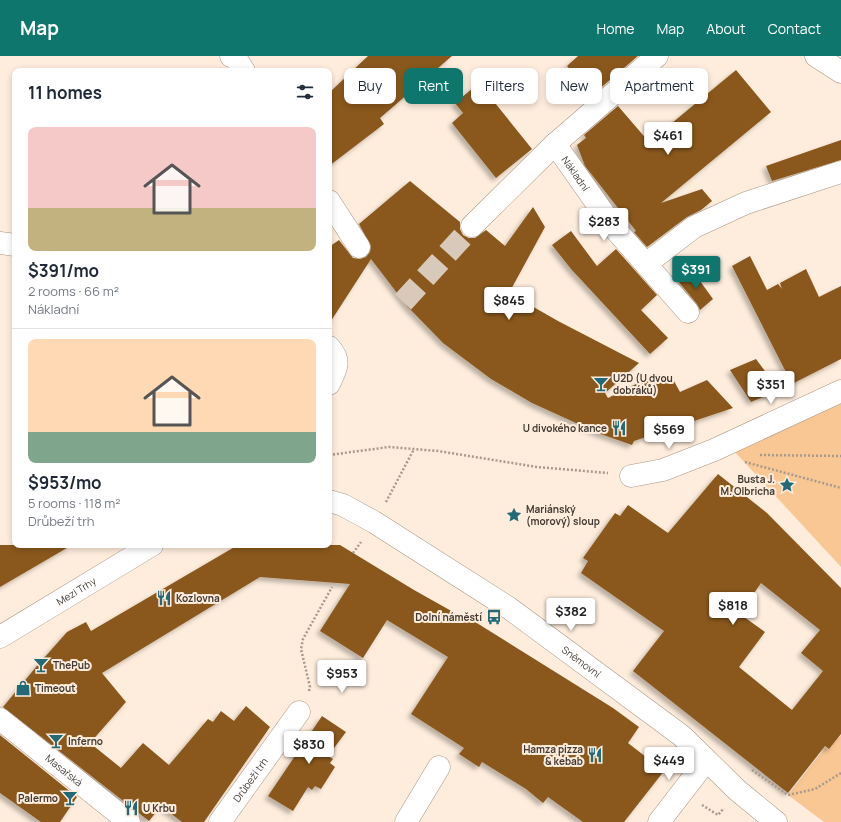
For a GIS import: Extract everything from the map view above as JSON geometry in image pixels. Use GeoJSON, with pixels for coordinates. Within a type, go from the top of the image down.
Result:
{"type":"FeatureCollection","features":[{"type":"Feature","properties":{"kind":"street"},"geometry":{"type":"LineString","coordinates":[[231,56],[235,58],[242,68]]}},
{"type":"Feature","properties":{"kind":"street","name":"Nákladní"},"geometry":{"type":"LineString","coordinates":[[472,226],[555,144],[657,56]]}},
{"type":"Feature","properties":{"kind":"street"},"geometry":{"type":"LineString","coordinates":[[816,56],[841,72]]}},
{"type":"Feature","properties":{"kind":"street","name":"Nákladní"},"geometry":{"type":"LineString","coordinates":[[555,144],[614,228],[688,312]]}},
{"type":"Feature","properties":{"kind":"street"},"geometry":{"type":"LineString","coordinates":[[646,264],[694,227],[746,203],[841,172]]}},
{"type":"Feature","properties":{"kind":"street"},"geometry":{"type":"LineString","coordinates":[[332,206],[359,247]]}},
{"type":"Feature","properties":{"kind":"street"},"geometry":{"type":"LineString","coordinates":[[0,242],[12,244]]}},
{"type":"Feature","properties":{"kind":"street"},"geometry":{"type":"LineString","coordinates":[[332,350],[337,356],[337,365],[332,377]]}},
{"type":"Feature","properties":{"kind":"street"},"geometry":{"type":"LineString","coordinates":[[630,476],[663,470],[714,450],[841,391]]}},
{"type":"Feature","properties":{"kind":"street","name":"Sněmovní"},"geometry":{"type":"LineString","coordinates":[[332,502],[343,505],[374,522],[509,608],[677,732],[737,790],[776,822]]}},
{"type":"Feature","properties":{"kind":"street","name":"Mezi Trhy"},"geometry":{"type":"LineString","coordinates":[[0,637],[147,548]]}},
{"type":"Feature","properties":{"kind":"street","name":"Drůbeží trh"},"geometry":{"type":"LineString","coordinates":[[220,822],[299,712]]}},
{"type":"Feature","properties":{"kind":"street","name":"Masařská"},"geometry":{"type":"LineString","coordinates":[[4,722],[129,822]]}},
{"type":"Feature","properties":{"kind":"street"},"geometry":{"type":"LineString","coordinates":[[659,822],[706,761]]}},
{"type":"Feature","properties":{"kind":"street"},"geometry":{"type":"LineString","coordinates":[[406,822],[439,767]]}},
{"type":"Feature","properties":{"kind":"path"},"geometry":{"type":"LineString","coordinates":[[332,455],[389,447],[438,451],[537,466],[630,476]]}},
{"type":"Feature","properties":{"kind":"path"},"geometry":{"type":"LineString","coordinates":[[386,502],[414,449]]}},
{"type":"Feature","properties":{"kind":"path"},"geometry":{"type":"LineString","coordinates":[[756,455],[841,456]]}},
{"type":"Feature","properties":{"kind":"path"},"geometry":{"type":"LineString","coordinates":[[738,460],[841,488]]}},
{"type":"Feature","properties":{"kind":"path"},"geometry":{"type":"LineString","coordinates":[[299,712],[307,697],[310,687],[301,649],[303,639],[332,586]]}},
{"type":"Feature","properties":{"kind":"shaded area"},"geometry":{"type":"Polygon","coordinates":[[[841,401],[841,567],[735,452],[841,401]]]}},
{"type":"Feature","properties":{"kind":"shaded area"},"geometry":{"type":"Polygon","coordinates":[[[841,735],[841,822],[824,822],[788,795],[825,748],[829,749],[841,735]]]}},
{"type":"Feature","properties":{"kind":"building"},"geometry":{"type":"Polygon","coordinates":[[[368,56],[452,56],[438,68],[404,68],[404,97],[380,118],[384,124],[332,164],[332,90],[344,79],[344,104],[396,104],[396,68],[355,68],[368,56]]]}},
{"type":"Feature","properties":{"kind":"building"},"geometry":{"type":"Polygon","coordinates":[[[578,56],[638,56],[624,68],[610,68],[610,80],[602,87],[602,68],[569,68],[567,66],[578,56]]]}},
{"type":"Feature","properties":{"kind":"building"},"geometry":{"type":"Polygon","coordinates":[[[736,70],[771,112],[661,203],[702,189],[712,201],[701,210],[687,217],[647,247],[634,232],[636,231],[585,166],[577,145],[586,138],[584,135],[618,106],[649,142],[695,104],[708,104],[708,93],[736,70]]]}},
{"type":"Feature","properties":{"kind":"building"},"geometry":{"type":"Polygon","coordinates":[[[471,90],[471,104],[496,104],[532,149],[496,178],[452,123],[463,113],[456,104],[463,104],[463,96],[471,90]]]}},
{"type":"Feature","properties":{"kind":"building"},"geometry":{"type":"Polygon","coordinates":[[[841,140],[841,160],[772,181],[766,166],[841,140]]]}},
{"type":"Feature","properties":{"kind":"building"},"geometry":{"type":"Polygon","coordinates":[[[410,181],[460,222],[460,229],[463,235],[469,238],[475,238],[486,230],[505,246],[533,207],[545,227],[509,293],[558,321],[639,363],[605,393],[608,398],[656,374],[660,374],[674,381],[680,392],[707,380],[733,408],[634,441],[632,445],[598,433],[532,403],[491,379],[443,343],[407,306],[371,259],[332,319],[332,245],[339,240],[353,258],[360,259],[366,257],[370,252],[371,246],[359,224],[410,181]]]}},
{"type":"Feature","properties":{"kind":"building"},"geometry":{"type":"Polygon","coordinates":[[[571,231],[597,266],[616,249],[657,295],[641,310],[668,338],[650,354],[571,269],[552,245],[571,231]]]}},
{"type":"Feature","properties":{"kind":"building"},"geometry":{"type":"Polygon","coordinates":[[[750,256],[767,290],[778,284],[782,289],[780,283],[806,269],[819,297],[841,286],[841,359],[792,384],[732,266],[750,256]]]}},
{"type":"Feature","properties":{"kind":"building"},"geometry":{"type":"Polygon","coordinates":[[[692,270],[713,299],[700,310],[697,304],[678,281],[692,270]]]}},
{"type":"Feature","properties":{"kind":"building"},"geometry":{"type":"Polygon","coordinates":[[[756,359],[779,390],[751,402],[730,370],[756,359]]]}},
{"type":"Feature","properties":{"kind":"building"},"geometry":{"type":"Polygon","coordinates":[[[718,474],[767,513],[841,588],[841,734],[829,749],[825,746],[788,793],[633,671],[664,631],[581,573],[588,561],[583,558],[615,513],[620,516],[628,505],[668,533],[718,474]],[[761,583],[740,614],[765,632],[739,667],[792,710],[823,671],[801,653],[820,630],[761,583]]]}},
{"type":"Feature","properties":{"kind":"building"},"geometry":{"type":"Polygon","coordinates":[[[0,545],[12,545],[12,548],[67,548],[0,587],[0,545]]]}},
{"type":"Feature","properties":{"kind":"building"},"geometry":{"type":"Polygon","coordinates":[[[332,545],[340,545],[414,590],[471,622],[472,620],[613,708],[639,727],[628,743],[664,771],[624,822],[583,822],[548,797],[543,803],[526,789],[482,762],[479,767],[459,754],[464,748],[411,714],[448,657],[387,620],[363,658],[320,631],[350,584],[260,577],[102,673],[126,702],[90,743],[121,768],[143,743],[169,765],[208,719],[213,722],[221,711],[234,721],[246,706],[270,727],[204,822],[182,822],[161,806],[149,821],[3,707],[67,632],[86,622],[91,631],[233,548],[332,548],[332,545]]]}},
{"type":"Feature","properties":{"kind":"building"},"geometry":{"type":"Polygon","coordinates":[[[322,716],[346,732],[328,756],[333,759],[330,763],[335,767],[321,789],[315,786],[312,790],[308,787],[293,811],[268,796],[322,716]]]}},
{"type":"Feature","properties":{"kind":"building"},"geometry":{"type":"Polygon","coordinates":[[[0,735],[77,797],[60,822],[41,822],[0,793],[0,735]]]}},
{"type":"Feature","properties":{"kind":"tunnel"},"geometry":{"type":"LineString","coordinates":[[403,302],[468,231]]}},
{"type":"Feature","properties":{"kind":"place","name":"U2D (U dvou dobráků)"},"geometry":{"type":"Point","coordinates":[601,384]}},
{"type":"Feature","properties":{"kind":"place","name":"U divokého kance"},"geometry":{"type":"Point","coordinates":[619,428]}},
{"type":"Feature","properties":{"kind":"place","name":"Busta J. M. Olbricha"},"geometry":{"type":"Point","coordinates":[787,485]}},
{"type":"Feature","properties":{"kind":"place","name":"Mariánský (morový) sloup"},"geometry":{"type":"Point","coordinates":[514,515]}},
{"type":"Feature","properties":{"kind":"place","name":"Kozlovna"},"geometry":{"type":"Point","coordinates":[164,598]}},
{"type":"Feature","properties":{"kind":"place","name":"Dolní náměstí"},"geometry":{"type":"Point","coordinates":[494,617]}},
{"type":"Feature","properties":{"kind":"place","name":"ThePub"},"geometry":{"type":"Point","coordinates":[41,665]}},
{"type":"Feature","properties":{"kind":"place","name":"Timeout"},"geometry":{"type":"Point","coordinates":[23,688]}},
{"type":"Feature","properties":{"kind":"place","name":"Inferno"},"geometry":{"type":"Point","coordinates":[56,741]}},
{"type":"Feature","properties":{"kind":"place","name":"Hamza pizza & kebab"},"geometry":{"type":"Point","coordinates":[595,755]}},
{"type":"Feature","properties":{"kind":"place","name":"Palermo"},"geometry":{"type":"Point","coordinates":[70,798]}},
{"type":"Feature","properties":{"kind":"place","name":"U Krbu"},"geometry":{"type":"Point","coordinates":[131,808]}}]}
